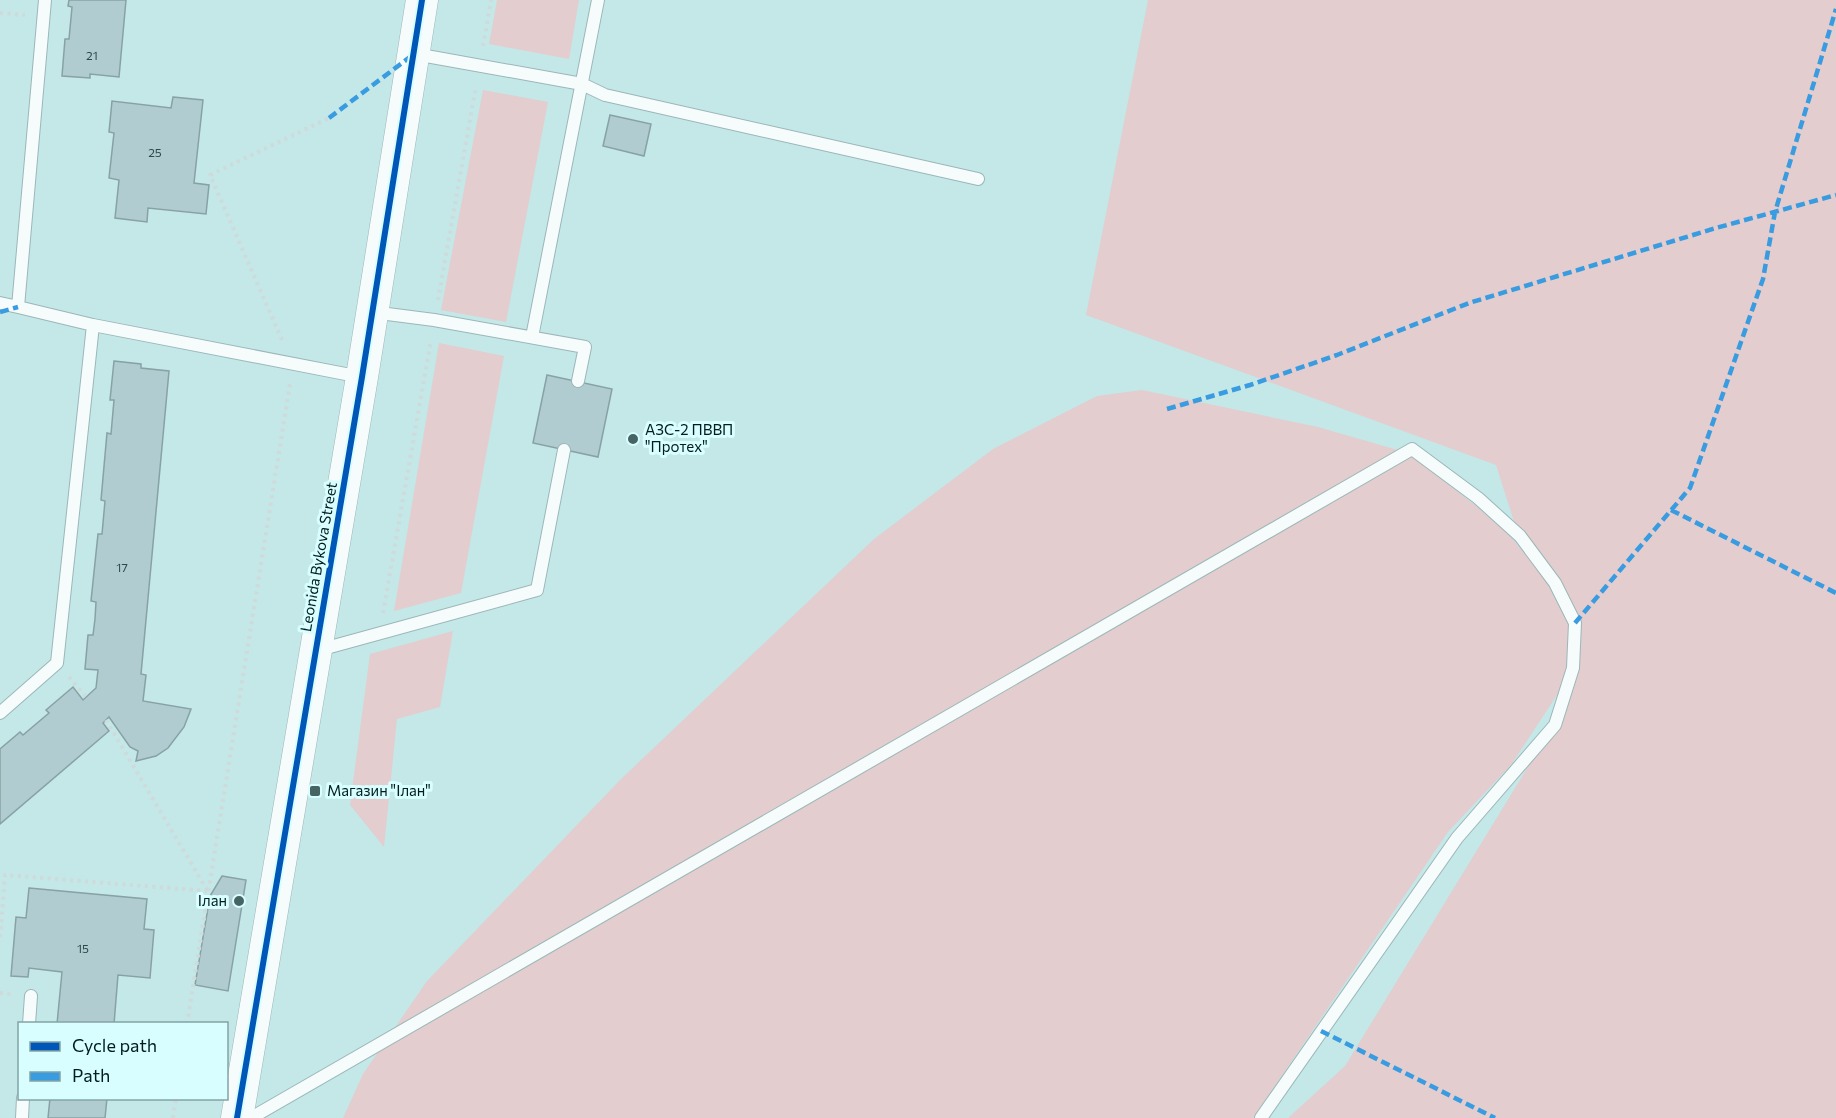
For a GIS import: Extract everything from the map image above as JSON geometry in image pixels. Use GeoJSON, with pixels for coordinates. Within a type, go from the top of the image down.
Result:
{"type":"FeatureCollection","features":[{"type":"Feature","properties":{"kind":"street","name":"Leonida Bykova Street"},"geometry":{"type":"LineString","coordinates":[[237,1118],[362,377],[422,0]]}},
{"type":"Feature","properties":{"kind":"lane"},"geometry":{"type":"LineString","coordinates":[[18,307],[45,0]]}},
{"type":"Feature","properties":{"kind":"lane"},"geometry":{"type":"LineString","coordinates":[[532,337],[598,0]]}},
{"type":"Feature","properties":{"kind":"lane"},"geometry":{"type":"LineString","coordinates":[[414,54],[582,84],[605,95],[978,179]]}},
{"type":"Feature","properties":{"kind":"lane"},"geometry":{"type":"LineString","coordinates":[[0,303],[293,365],[362,377]]}},
{"type":"Feature","properties":{"kind":"lane"},"geometry":{"type":"LineString","coordinates":[[372,312],[434,320],[585,347],[578,381]]}},
{"type":"Feature","properties":{"kind":"lane"},"geometry":{"type":"LineString","coordinates":[[0,713],[57,663],[93,324]]}},
{"type":"Feature","properties":{"kind":"lane"},"geometry":{"type":"LineString","coordinates":[[251,1118],[1412,449],[1478,498],[1520,536],[1548,574],[1575,623],[1573,668],[1555,725],[1457,838],[1261,1118]]}},
{"type":"Feature","properties":{"kind":"lane"},"geometry":{"type":"LineString","coordinates":[[315,651],[537,590],[564,450]]}},
{"type":"Feature","properties":{"kind":"lane"},"geometry":{"type":"LineString","coordinates":[[29,1022],[31,996]]}},
{"type":"Feature","properties":{"kind":"lane"},"geometry":{"type":"LineString","coordinates":[[22,1118],[23,1100]]}},
{"type":"Feature","properties":{"kind":"path"},"geometry":{"type":"LineString","coordinates":[[187,1022],[293,365],[210,176],[329,118]]}},
{"type":"Feature","properties":{"kind":"path"},"geometry":{"type":"LineString","coordinates":[[106,720],[207,891]]}},
{"type":"Feature","properties":{"kind":"path"},"geometry":{"type":"LineString","coordinates":[[0,937],[5,875],[207,891]]}},
{"type":"Feature","properties":{"kind":"path"},"geometry":{"type":"LineString","coordinates":[[173,1118],[176,1100]]}},
{"type":"Feature","properties":{"kind":"shaded area"},"geometry":{"type":"Polygon","coordinates":[[[497,0],[579,0],[569,59],[489,44],[497,0]]]}},
{"type":"Feature","properties":{"kind":"shaded area"},"geometry":{"type":"Polygon","coordinates":[[[1148,0],[1836,0],[1836,1118],[1288,1118],[1345,1066],[1570,698],[1565,683],[1511,765],[1448,832],[1253,1118],[343,1118],[363,1074],[427,981],[621,779],[874,539],[993,449],[1097,396],[1142,390],[1318,427],[1408,453],[1503,527],[1524,553],[1496,465],[1086,315],[1148,0]]]}},
{"type":"Feature","properties":{"kind":"shaded area"},"geometry":{"type":"Polygon","coordinates":[[[483,90],[548,102],[506,322],[441,310],[483,90]]]}},
{"type":"Feature","properties":{"kind":"shaded area"},"geometry":{"type":"Polygon","coordinates":[[[439,343],[504,356],[461,593],[394,611],[439,343]]]}},
{"type":"Feature","properties":{"kind":"shaded area"},"geometry":{"type":"Polygon","coordinates":[[[453,631],[440,707],[397,719],[384,847],[350,805],[370,654],[453,631]]]}},
{"type":"Feature","properties":{"kind":"building"},"geometry":{"type":"Polygon","coordinates":[[[69,0],[126,0],[119,77],[90,74],[90,78],[62,76],[65,39],[69,39],[72,7],[68,6],[69,0]]]}},
{"type":"Feature","properties":{"kind":"building"},"geometry":{"type":"Polygon","coordinates":[[[173,97],[203,100],[194,183],[209,185],[206,214],[148,208],[147,222],[115,218],[119,180],[109,178],[114,133],[109,132],[112,101],[171,108],[173,97]]]}},
{"type":"Feature","properties":{"kind":"building"},"geometry":{"type":"Polygon","coordinates":[[[610,115],[651,124],[644,156],[603,146],[610,115]]]}},
{"type":"Feature","properties":{"kind":"building"},"geometry":{"type":"Polygon","coordinates":[[[114,361],[141,364],[141,368],[169,371],[141,674],[146,675],[143,701],[191,709],[184,727],[168,748],[156,756],[136,761],[138,751],[130,747],[109,717],[103,723],[109,731],[0,824],[0,749],[20,732],[23,735],[49,713],[46,710],[73,687],[83,700],[96,688],[98,670],[85,669],[88,635],[93,635],[95,619],[96,602],[91,601],[98,534],[102,534],[105,501],[101,500],[107,433],[111,434],[114,400],[110,400],[114,361]]]}},
{"type":"Feature","properties":{"kind":"building"},"geometry":{"type":"Polygon","coordinates":[[[547,375],[612,389],[598,457],[533,443],[547,375]]]}},
{"type":"Feature","properties":{"kind":"building"},"geometry":{"type":"Polygon","coordinates":[[[222,876],[246,880],[228,991],[195,985],[210,896],[222,876]]]}},
{"type":"Feature","properties":{"kind":"building"},"geometry":{"type":"Polygon","coordinates":[[[29,888],[147,899],[144,929],[154,930],[150,978],[118,975],[114,1022],[57,1022],[62,972],[29,968],[28,977],[11,976],[16,917],[26,918],[29,888]]]}},
{"type":"Feature","properties":{"kind":"building"},"geometry":{"type":"Polygon","coordinates":[[[50,1100],[107,1100],[105,1118],[48,1118],[50,1100]]]}},
{"type":"Feature","properties":{"kind":"marked path"},"geometry":{"type":"LineString","coordinates":[[1575,623],[1690,488],[1763,279],[1775,212],[1836,9]]}},
{"type":"Feature","properties":{"kind":"marked path"},"geometry":{"type":"LineString","coordinates":[[329,118],[414,54]]}},
{"type":"Feature","properties":{"kind":"marked path"},"geometry":{"type":"LineString","coordinates":[[1167,409],[1250,385],[1337,355],[1469,303],[1716,228],[1836,195]]}},
{"type":"Feature","properties":{"kind":"marked path"},"geometry":{"type":"LineString","coordinates":[[0,312],[18,307]]}},
{"type":"Feature","properties":{"kind":"marked path"},"geometry":{"type":"LineString","coordinates":[[1671,510],[1836,593]]}},
{"type":"Feature","properties":{"kind":"marked path"},"geometry":{"type":"LineString","coordinates":[[1321,1031],[1495,1118]]}},
{"type":"Feature","properties":{"kind":"cycle path"},"geometry":{"type":"LineString","coordinates":[[237,1118],[362,377],[422,0]]}},
{"type":"Feature","properties":{"kind":"place","name":"АЗС-2 ПВВП \"Протех\""},"geometry":{"type":"Point","coordinates":[633,439]}},
{"type":"Feature","properties":{"kind":"place","name":"Магазин \"Ілан\""},"geometry":{"type":"Point","coordinates":[315,791]}},
{"type":"Feature","properties":{"kind":"place","name":"Ілан"},"geometry":{"type":"Point","coordinates":[239,901]}}]}
